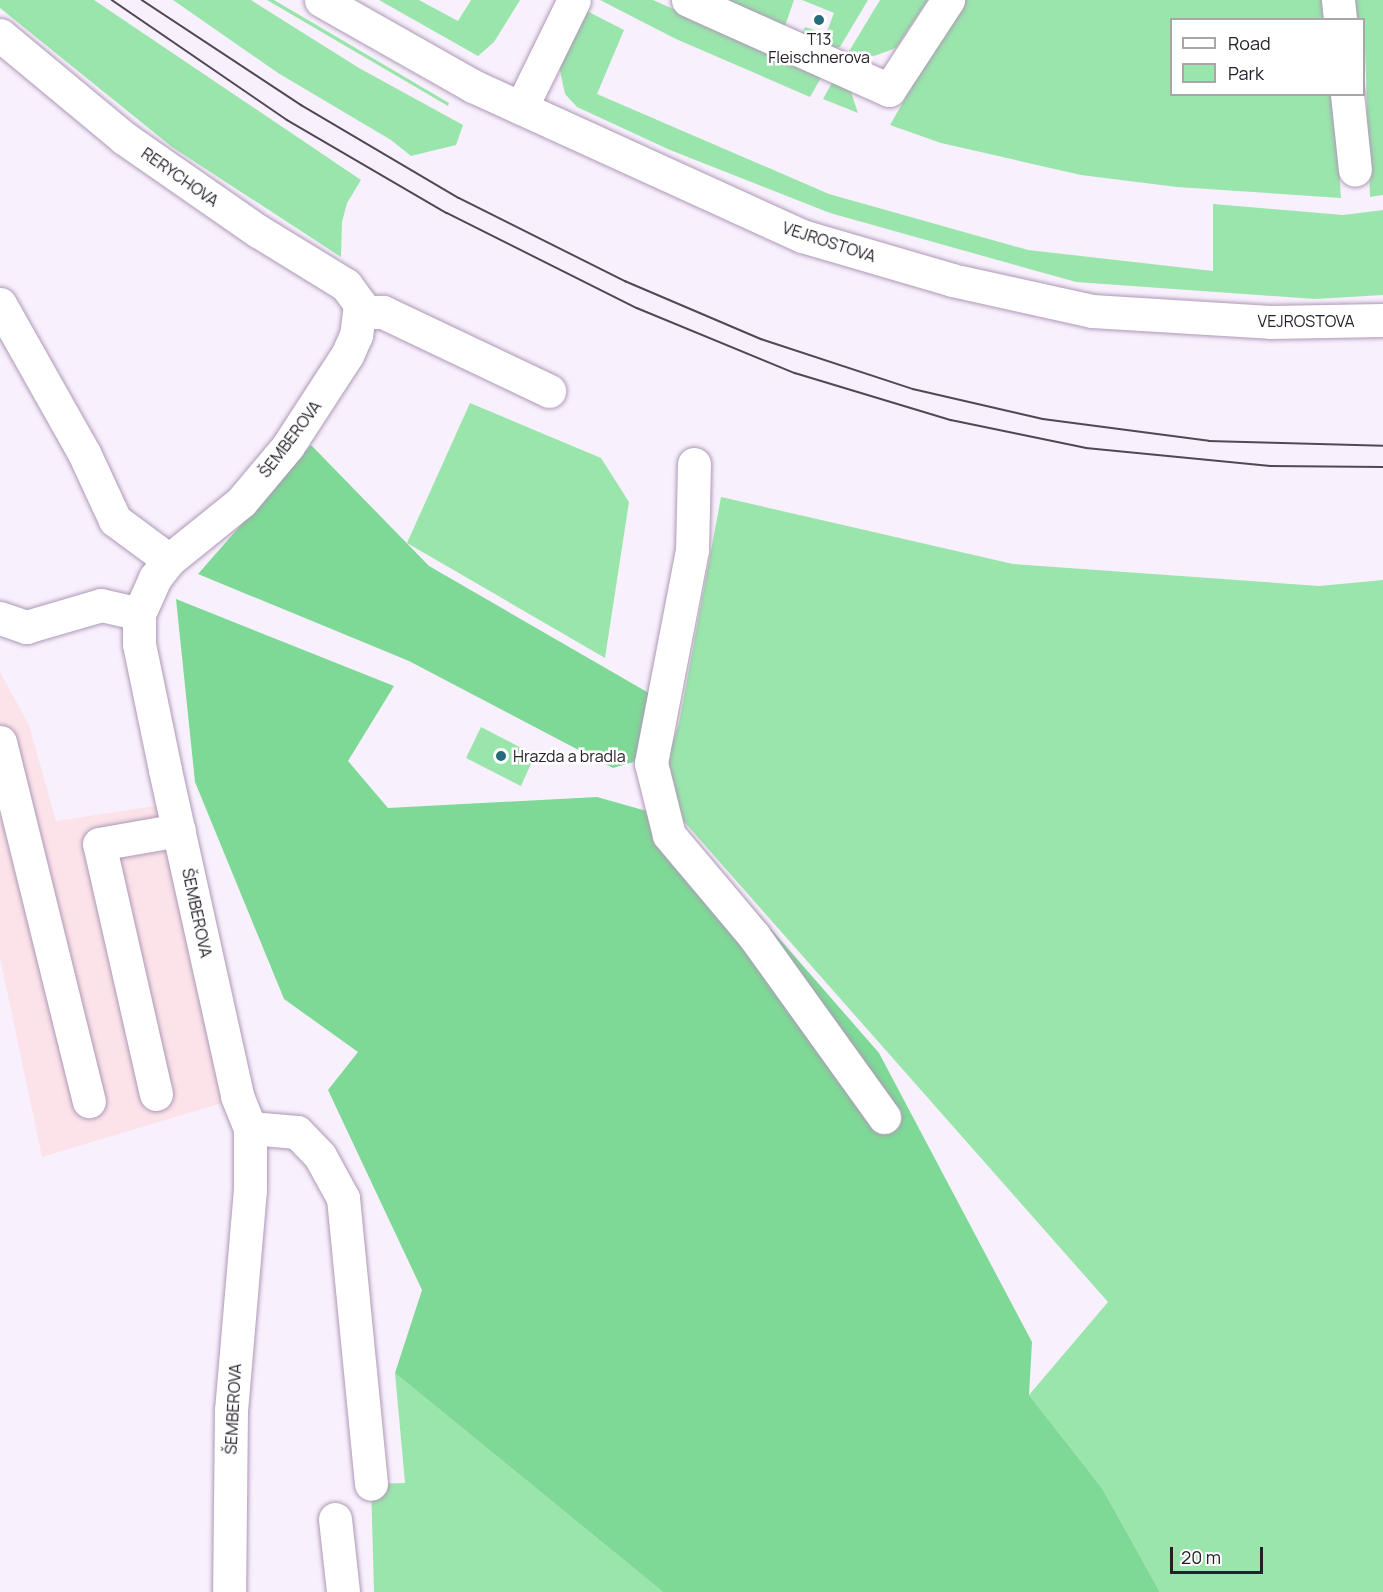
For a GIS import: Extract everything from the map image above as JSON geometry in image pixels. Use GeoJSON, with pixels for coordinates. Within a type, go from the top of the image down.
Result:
{"type":"FeatureCollection","features":[{"type":"Feature","properties":{"kind":"street","name":"VEJROSTOVA"},"geometry":{"type":"LineString","coordinates":[[321,0],[473,86],[802,236],[952,280],[1092,311],[1270,322],[1383,320]]}},
{"type":"Feature","properties":{"kind":"street"},"geometry":{"type":"LineString","coordinates":[[521,108],[574,0]]}},
{"type":"Feature","properties":{"kind":"street"},"geometry":{"type":"LineString","coordinates":[[688,0],[889,90],[948,0]]}},
{"type":"Feature","properties":{"kind":"street"},"geometry":{"type":"LineString","coordinates":[[1338,0],[1340,18]]}},
{"type":"Feature","properties":{"kind":"street","name":"RERYCHOVA"},"geometry":{"type":"LineString","coordinates":[[0,35],[124,138],[189,185],[346,285],[357,297],[361,312]]}},
{"type":"Feature","properties":{"kind":"street"},"geometry":{"type":"LineString","coordinates":[[1347,96],[1355,170]]}},
{"type":"Feature","properties":{"kind":"street"},"geometry":{"type":"LineString","coordinates":[[0,304],[84,453],[116,520],[169,560]]}},
{"type":"Feature","properties":{"kind":"street"},"geometry":{"type":"LineString","coordinates":[[361,312],[383,312],[549,391]]}},
{"type":"Feature","properties":{"kind":"street","name":"ŠEMBEROVA"},"geometry":{"type":"LineString","coordinates":[[229,1592],[231,1410],[250,1189],[250,1128],[237,1096],[179,830],[139,644],[139,614],[154,578],[169,560],[241,502],[288,446],[347,355],[361,312]]}},
{"type":"Feature","properties":{"kind":"street"},"geometry":{"type":"LineString","coordinates":[[694,464],[692,550],[651,763],[669,835],[754,936],[884,1117]]}},
{"type":"Feature","properties":{"kind":"street"},"geometry":{"type":"LineString","coordinates":[[0,618],[26,627],[101,605],[139,614]]}},
{"type":"Feature","properties":{"kind":"street"},"geometry":{"type":"LineString","coordinates":[[0,742],[89,1101]]}},
{"type":"Feature","properties":{"kind":"street"},"geometry":{"type":"LineString","coordinates":[[156,1094],[99,844],[179,830]]}},
{"type":"Feature","properties":{"kind":"street"},"geometry":{"type":"LineString","coordinates":[[250,1128],[297,1132],[320,1156],[343,1198],[371,1484]]}},
{"type":"Feature","properties":{"kind":"street"},"geometry":{"type":"LineString","coordinates":[[335,1519],[343,1592]]}},
{"type":"Feature","properties":{"kind":"shaded area"},"geometry":{"type":"Polygon","coordinates":[[[0,672],[29,725],[56,821],[162,805],[232,1100],[42,1157],[0,958],[0,672]]]}},
{"type":"Feature","properties":{"kind":"green space"},"geometry":{"type":"Polygon","coordinates":[[[0,0],[94,0],[361,180],[347,203],[342,222],[341,257],[172,147],[0,8],[0,0]]]}},
{"type":"Feature","properties":{"kind":"green space"},"geometry":{"type":"Polygon","coordinates":[[[173,0],[251,0],[359,68],[463,125],[456,145],[411,156],[391,140],[278,73],[173,0]]]}},
{"type":"Feature","properties":{"kind":"green space"},"geometry":{"type":"Polygon","coordinates":[[[267,0],[274,0],[449,103],[448,106],[267,0]]]}},
{"type":"Feature","properties":{"kind":"green space"},"geometry":{"type":"Polygon","coordinates":[[[379,0],[419,0],[458,21],[471,0],[520,0],[494,42],[478,56],[379,0]]]}},
{"type":"Feature","properties":{"kind":"green space"},"geometry":{"type":"Polygon","coordinates":[[[600,0],[653,0],[822,76],[810,97],[676,39],[600,0]]]}},
{"type":"Feature","properties":{"kind":"green space"},"geometry":{"type":"Polygon","coordinates":[[[718,0],[794,0],[784,29],[718,0]]]}},
{"type":"Feature","properties":{"kind":"green space"},"geometry":{"type":"Polygon","coordinates":[[[802,0],[868,0],[840,47],[833,48],[801,36],[805,27],[826,34],[834,13],[802,0]]]}},
{"type":"Feature","properties":{"kind":"green space"},"geometry":{"type":"Polygon","coordinates":[[[880,0],[928,0],[896,48],[874,56],[848,53],[880,0]]]}},
{"type":"Feature","properties":{"kind":"green space"},"geometry":{"type":"Polygon","coordinates":[[[961,0],[1324,0],[1326,18],[1170,18],[1170,96],[1334,96],[1341,198],[1177,187],[1081,175],[941,143],[890,125],[961,0]]]}},
{"type":"Feature","properties":{"kind":"green space"},"geometry":{"type":"Polygon","coordinates":[[[1351,0],[1383,0],[1383,195],[1370,197],[1365,18],[1353,18],[1351,0]]]}},
{"type":"Feature","properties":{"kind":"green space"},"geometry":{"type":"Polygon","coordinates":[[[585,10],[624,30],[597,94],[829,194],[1028,250],[1213,271],[1213,204],[1343,215],[1383,210],[1383,295],[1315,299],[1076,282],[830,213],[670,150],[577,107],[565,94],[559,66],[585,10]]]}},
{"type":"Feature","properties":{"kind":"green space"},"geometry":{"type":"Polygon","coordinates":[[[833,81],[844,83],[851,92],[858,113],[823,99],[833,81]]]}},
{"type":"Feature","properties":{"kind":"green space"},"geometry":{"type":"Polygon","coordinates":[[[470,403],[601,458],[629,502],[605,658],[407,543],[470,403]]]}},
{"type":"Feature","properties":{"kind":"green space"},"geometry":{"type":"Polygon","coordinates":[[[311,445],[429,566],[654,696],[643,759],[613,768],[409,661],[198,574],[311,445]]]}},
{"type":"Feature","properties":{"kind":"green space"},"geometry":{"type":"Polygon","coordinates":[[[721,497],[1013,564],[1319,586],[1383,580],[1383,1592],[1160,1592],[1102,1488],[1029,1395],[1108,1302],[657,791],[679,723],[721,497]]]}},
{"type":"Feature","properties":{"kind":"green space"},"geometry":{"type":"Polygon","coordinates":[[[176,599],[394,686],[348,761],[388,808],[597,797],[675,819],[879,1053],[1032,1342],[1029,1395],[1102,1488],[1160,1592],[663,1592],[395,1373],[422,1290],[328,1090],[358,1052],[284,999],[195,782],[176,599]]]}},
{"type":"Feature","properties":{"kind":"green space","name":"Hrazda a bradla"},"geometry":{"type":"Polygon","coordinates":[[[481,727],[535,755],[521,786],[466,758],[481,727]]]}},
{"type":"Feature","properties":{"kind":"green space"},"geometry":{"type":"Polygon","coordinates":[[[395,1373],[663,1592],[374,1592],[371,1484],[405,1483],[395,1373]]]}},
{"type":"Feature","properties":{"kind":"tram line"},"geometry":{"type":"LineString","coordinates":[[112,0],[287,120],[447,213],[637,308],[795,373],[951,420],[1086,448],[1270,466],[1383,467]]}},
{"type":"Feature","properties":{"kind":"tram line"},"geometry":{"type":"LineString","coordinates":[[142,0],[301,105],[459,198],[625,281],[761,339],[913,389],[1043,419],[1209,441],[1383,446]]}},
{"type":"Feature","properties":{"kind":"place","name":"T13 Fleischnerova"},"geometry":{"type":"Point","coordinates":[819,20]}},
{"type":"Feature","properties":{"kind":"place","name":"Hrazda a bradla"},"geometry":{"type":"Point","coordinates":[501,756]}}]}
